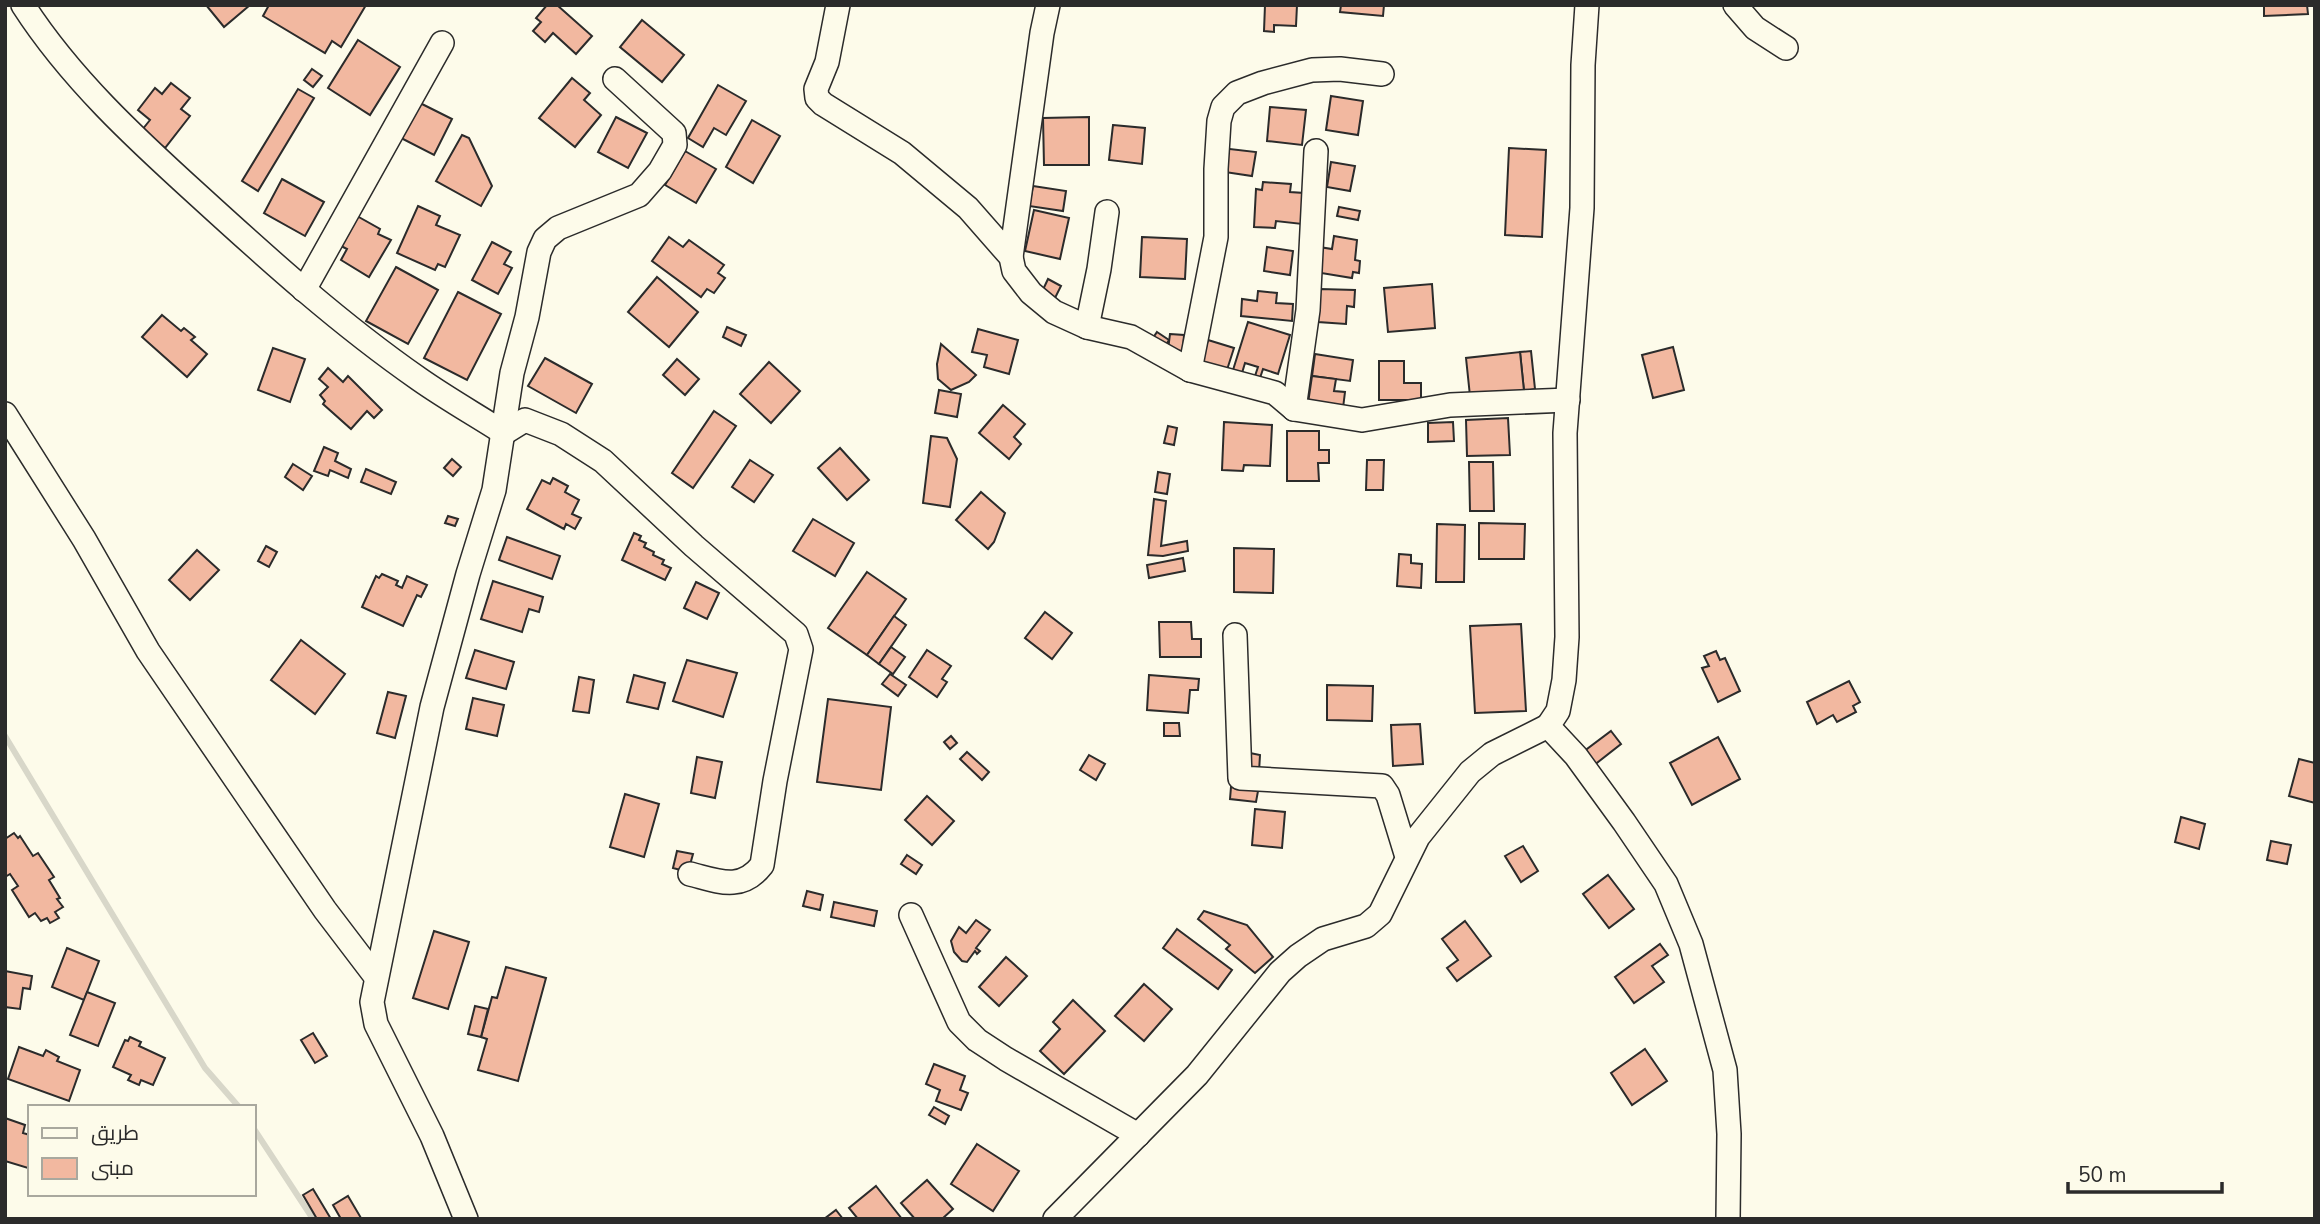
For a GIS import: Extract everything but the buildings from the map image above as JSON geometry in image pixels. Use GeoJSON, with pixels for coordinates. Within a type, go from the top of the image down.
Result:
{"type":"FeatureCollection","features":[{"type":"Feature","properties":{"kind":"street"},"geometry":{"type":"LineString","coordinates":[[23,5],[65,61],[152,153],[304,290],[419,380],[504,432]]}},
{"type":"Feature","properties":{"kind":"street"},"geometry":{"type":"LineString","coordinates":[[838,5],[827,61],[816,89],[817,98],[902,153],[968,208],[1011,257]]}},
{"type":"Feature","properties":{"kind":"street"},"geometry":{"type":"LineString","coordinates":[[1048,5],[1011,257],[1014,271],[1031,293],[1055,312],[1087,327],[1131,337],[1190,370],[1275,393],[1294,409],[1362,420],[1450,405],[1567,400]]}},
{"type":"Feature","properties":{"kind":"street"},"geometry":{"type":"LineString","coordinates":[[1735,5],[1755,28],[1786,48]]}},
{"type":"Feature","properties":{"kind":"street"},"geometry":{"type":"LineString","coordinates":[[1055,1219],[1197,1074],[1272,982],[1298,956],[1323,939],[1366,926],[1380,914],[1418,837],[1470,772],[1492,754],[1548,726],[1558,711],[1564,680],[1567,610],[1565,433],[1583,208],[1583,65],[1593,8]]}},
{"type":"Feature","properties":{"kind":"street"},"geometry":{"type":"LineString","coordinates":[[304,290],[442,43]]}},
{"type":"Feature","properties":{"kind":"street"},"geometry":{"type":"LineString","coordinates":[[1190,370],[1216,237],[1217,145],[1223,107],[1237,93],[1312,70],[1340,69],[1382,74]]}},
{"type":"Feature","properties":{"kind":"street"},"geometry":{"type":"LineString","coordinates":[[466,1219],[432,1136],[376,1024],[372,1002],[432,707],[468,574],[495,490],[512,373],[527,317],[539,252],[545,239],[558,228],[639,195],[660,172],[676,145],[674,133],[615,79]]}},
{"type":"Feature","properties":{"kind":"street"},"geometry":{"type":"LineString","coordinates":[[1294,409],[1308,310],[1316,151]]}},
{"type":"Feature","properties":{"kind":"street"},"geometry":{"type":"LineString","coordinates":[[1087,327],[1107,212]]}},
{"type":"Feature","properties":{"kind":"street"},"geometry":{"type":"LineString","coordinates":[[5,414],[84,539],[148,651],[325,910],[376,976]]}},
{"type":"Feature","properties":{"kind":"street"},"geometry":{"type":"LineString","coordinates":[[504,432],[526,420],[561,435],[603,461],[694,546],[796,634],[802,649],[775,780],[762,865],[746,879],[730,884],[690,874]]}},
{"type":"Feature","properties":{"kind":"street"},"geometry":{"type":"LineString","coordinates":[[1236,635],[1240,778],[1382,786],[1388,795],[1408,857]]}},
{"type":"Feature","properties":{"kind":"street"},"geometry":{"type":"LineString","coordinates":[[1548,726],[1584,767],[1666,884],[1691,944],[1725,1070],[1729,1134],[1728,1219]]}},
{"type":"Feature","properties":{"kind":"street"},"geometry":{"type":"LineString","coordinates":[[911,915],[959,1022],[977,1040],[1138,1135]]}},
{"type":"Feature","properties":{"kind":"waterway"},"geometry":{"type":"LineString","coordinates":[[5,736],[205,1068],[237,1105]]}},
{"type":"Feature","properties":{"kind":"waterway"},"geometry":{"type":"LineString","coordinates":[[256,1132],[313,1219]]}}]}
